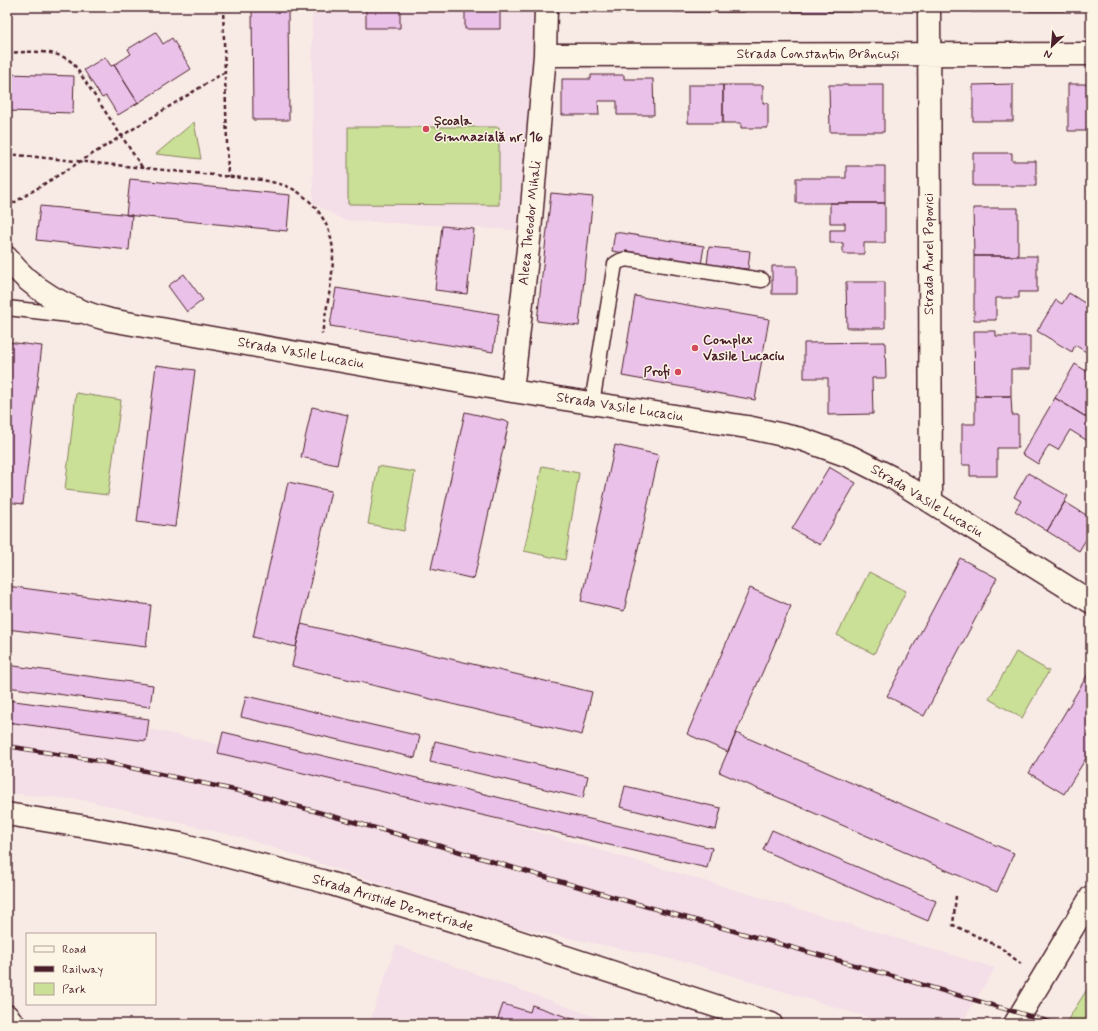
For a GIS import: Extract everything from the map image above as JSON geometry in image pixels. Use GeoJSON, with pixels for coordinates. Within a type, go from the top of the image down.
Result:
{"type":"FeatureCollection","features":[{"type":"Feature","properties":{"kind":"street","name":"Aleea Theodor Mihali"},"geometry":{"type":"LineString","coordinates":[[512,391],[530,232],[545,55],[546,7]]}},
{"type":"Feature","properties":{"kind":"street","name":"Strada Aurel Popovici"},"geometry":{"type":"LineString","coordinates":[[929,7],[931,502]]}},
{"type":"Feature","properties":{"kind":"street","name":"Strada Constantin Brâncuși"},"geometry":{"type":"LineString","coordinates":[[545,55],[1091,54]]}},
{"type":"Feature","properties":{"kind":"street","name":"Strada Vasile Lucaciu"},"geometry":{"type":"LineString","coordinates":[[7,258],[34,285],[56,300],[86,313],[110,320],[512,391],[747,427],[801,439],[839,452],[893,478],[1091,602]]}},
{"type":"Feature","properties":{"kind":"street","name":"Strada Aristide Demetriade"},"geometry":{"type":"LineString","coordinates":[[7,814],[180,844],[322,881],[461,923],[770,1024]]}},
{"type":"Feature","properties":{"kind":"street"},"geometry":{"type":"LineString","coordinates":[[1015,1024],[1091,897]]}},
{"type":"Feature","properties":{"kind":"street"},"geometry":{"type":"LineString","coordinates":[[7,1016],[14,1024]]}},
{"type":"Feature","properties":{"kind":"lane"},"geometry":{"type":"LineString","coordinates":[[592,403],[615,264],[626,259],[762,280]]}},
{"type":"Feature","properties":{"kind":"lane"},"geometry":{"type":"LineString","coordinates":[[7,308],[110,320]]}},
{"type":"Feature","properties":{"kind":"path"},"geometry":{"type":"LineString","coordinates":[[223,7],[228,177]]}},
{"type":"Feature","properties":{"kind":"path"},"geometry":{"type":"LineString","coordinates":[[7,53],[48,53],[58,55],[68,60],[77,68],[142,168]]}},
{"type":"Feature","properties":{"kind":"path"},"geometry":{"type":"LineString","coordinates":[[7,207],[225,72]]}},
{"type":"Feature","properties":{"kind":"path"},"geometry":{"type":"LineString","coordinates":[[7,154],[262,180],[278,183],[290,188],[310,202],[326,224],[330,236],[333,260],[318,357]]}},
{"type":"Feature","properties":{"kind":"path"},"geometry":{"type":"LineString","coordinates":[[956,896],[953,925],[1000,947],[1021,964]]}},
{"type":"Feature","properties":{"kind":"shaded area","name":"Școala Gimnazială nr. 16"},"geometry":{"type":"Polygon","coordinates":[[[312,7],[546,7],[530,231],[343,220],[313,203],[312,7]]]}},
{"type":"Feature","properties":{"kind":"shaded area"},"geometry":{"type":"Polygon","coordinates":[[[7,706],[159,731],[252,752],[449,806],[995,968],[961,1024],[890,1024],[691,963],[505,925],[244,838],[84,800],[7,793],[7,706]]]}},
{"type":"Feature","properties":{"kind":"shaded area"},"geometry":{"type":"Polygon","coordinates":[[[396,945],[615,1024],[369,1024],[396,945]]]}},
{"type":"Feature","properties":{"kind":"green space"},"geometry":{"type":"Polygon","coordinates":[[[194,122],[201,159],[156,154],[194,122]]]}},
{"type":"Feature","properties":{"kind":"green space"},"geometry":{"type":"Polygon","coordinates":[[[348,127],[499,127],[499,205],[348,204],[348,127]]]}},
{"type":"Feature","properties":{"kind":"green space"},"geometry":{"type":"Polygon","coordinates":[[[76,393],[121,400],[108,495],[65,490],[76,393]]]}},
{"type":"Feature","properties":{"kind":"green space"},"geometry":{"type":"Polygon","coordinates":[[[378,466],[415,472],[404,531],[368,524],[378,466]]]}},
{"type":"Feature","properties":{"kind":"green space"},"geometry":{"type":"Polygon","coordinates":[[[542,466],[579,473],[565,560],[524,551],[542,466]]]}},
{"type":"Feature","properties":{"kind":"green space"},"geometry":{"type":"Polygon","coordinates":[[[869,572],[906,591],[874,654],[837,635],[869,572]]]}},
{"type":"Feature","properties":{"kind":"green space"},"geometry":{"type":"Polygon","coordinates":[[[1016,652],[1049,671],[1022,718],[989,699],[1016,652]]]}},
{"type":"Feature","properties":{"kind":"green space"},"geometry":{"type":"Polygon","coordinates":[[[1086,991],[1091,992],[1091,1024],[1065,1024],[1086,991]]]}},
{"type":"Feature","properties":{"kind":"building"},"geometry":{"type":"Polygon","coordinates":[[[252,7],[288,7],[289,120],[253,120],[252,7]]]}},
{"type":"Feature","properties":{"kind":"building"},"geometry":{"type":"Polygon","coordinates":[[[366,7],[400,7],[400,28],[366,28],[366,7]]]}},
{"type":"Feature","properties":{"kind":"building"},"geometry":{"type":"Polygon","coordinates":[[[465,7],[500,7],[500,29],[465,29],[465,7]]]}},
{"type":"Feature","properties":{"kind":"building"},"geometry":{"type":"Polygon","coordinates":[[[586,7],[604,7],[604,12],[586,12],[586,7]]]}},
{"type":"Feature","properties":{"kind":"building"},"geometry":{"type":"Polygon","coordinates":[[[604,7],[622,7],[622,13],[604,12],[604,7]]]}},
{"type":"Feature","properties":{"kind":"building"},"geometry":{"type":"Polygon","coordinates":[[[674,7],[715,7],[715,12],[674,12],[674,7]]]}},
{"type":"Feature","properties":{"kind":"building"},"geometry":{"type":"Polygon","coordinates":[[[715,7],[745,7],[745,12],[715,12],[715,7]]]}},
{"type":"Feature","properties":{"kind":"building"},"geometry":{"type":"Polygon","coordinates":[[[793,7],[851,7],[851,12],[793,12],[793,7]]]}},
{"type":"Feature","properties":{"kind":"building"},"geometry":{"type":"Polygon","coordinates":[[[971,7],[1012,7],[1012,12],[971,12],[971,7]]]}},
{"type":"Feature","properties":{"kind":"building"},"geometry":{"type":"Polygon","coordinates":[[[1029,7],[1064,7],[1064,11],[1029,11],[1029,7]]]}},
{"type":"Feature","properties":{"kind":"building"},"geometry":{"type":"Polygon","coordinates":[[[156,32],[163,44],[172,38],[191,69],[138,103],[114,65],[131,54],[128,49],[156,32]]]}},
{"type":"Feature","properties":{"kind":"building"},"geometry":{"type":"Polygon","coordinates":[[[105,57],[111,66],[114,65],[138,103],[118,115],[106,96],[102,98],[84,70],[105,57]]]}},
{"type":"Feature","properties":{"kind":"building"},"geometry":{"type":"Polygon","coordinates":[[[7,74],[74,76],[73,113],[7,111],[7,74]]]}},
{"type":"Feature","properties":{"kind":"building"},"geometry":{"type":"Polygon","coordinates":[[[591,75],[624,75],[624,79],[653,79],[654,115],[617,115],[617,101],[598,101],[599,115],[562,115],[562,79],[591,79],[591,75]]]}},
{"type":"Feature","properties":{"kind":"building"},"geometry":{"type":"Polygon","coordinates":[[[1013,84],[1013,121],[973,121],[973,85],[1013,84]]]}},
{"type":"Feature","properties":{"kind":"building"},"geometry":{"type":"Polygon","coordinates":[[[1068,84],[1091,84],[1091,131],[1068,131],[1068,84]]]}},
{"type":"Feature","properties":{"kind":"building"},"geometry":{"type":"Polygon","coordinates":[[[688,85],[723,85],[723,123],[688,123],[688,85]]]}},
{"type":"Feature","properties":{"kind":"building"},"geometry":{"type":"Polygon","coordinates":[[[723,85],[763,85],[763,103],[768,103],[768,128],[741,128],[741,123],[723,123],[723,85]]]}},
{"type":"Feature","properties":{"kind":"building"},"geometry":{"type":"Polygon","coordinates":[[[829,85],[884,85],[884,132],[830,132],[829,85]]]}},
{"type":"Feature","properties":{"kind":"building"},"geometry":{"type":"Polygon","coordinates":[[[973,153],[1012,153],[1012,161],[1036,161],[1036,186],[973,186],[973,153]]]}},
{"type":"Feature","properties":{"kind":"building"},"geometry":{"type":"Polygon","coordinates":[[[846,166],[885,166],[885,203],[796,203],[796,178],[846,178],[846,166]]]}},
{"type":"Feature","properties":{"kind":"building"},"geometry":{"type":"Polygon","coordinates":[[[130,179],[290,195],[287,231],[126,215],[130,179]]]}},
{"type":"Feature","properties":{"kind":"building"},"geometry":{"type":"Polygon","coordinates":[[[551,193],[593,197],[579,326],[537,321],[551,193]]]}},
{"type":"Feature","properties":{"kind":"building"},"geometry":{"type":"Polygon","coordinates":[[[830,203],[885,203],[885,243],[864,243],[864,254],[843,254],[843,243],[830,243],[830,230],[845,230],[845,223],[830,223],[830,203]]]}},
{"type":"Feature","properties":{"kind":"building"},"geometry":{"type":"Polygon","coordinates":[[[40,206],[132,215],[129,250],[36,240],[40,206]]]}},
{"type":"Feature","properties":{"kind":"building"},"geometry":{"type":"Polygon","coordinates":[[[973,208],[1018,208],[1018,256],[974,256],[973,208]]]}},
{"type":"Feature","properties":{"kind":"building"},"geometry":{"type":"Polygon","coordinates":[[[442,226],[474,229],[467,294],[435,290],[442,226]]]}},
{"type":"Feature","properties":{"kind":"building"},"geometry":{"type":"Polygon","coordinates":[[[615,232],[704,246],[701,265],[612,251],[615,232]]]}},
{"type":"Feature","properties":{"kind":"building"},"geometry":{"type":"Polygon","coordinates":[[[709,247],[750,251],[748,269],[707,265],[709,247]]]}},
{"type":"Feature","properties":{"kind":"building"},"geometry":{"type":"Polygon","coordinates":[[[974,256],[1037,256],[1037,292],[1019,292],[1019,298],[996,298],[996,320],[974,320],[974,256]]]}},
{"type":"Feature","properties":{"kind":"building"},"geometry":{"type":"Polygon","coordinates":[[[772,266],[797,266],[797,294],[772,294],[772,266]]]}},
{"type":"Feature","properties":{"kind":"building"},"geometry":{"type":"Polygon","coordinates":[[[184,274],[203,300],[187,312],[168,286],[184,274]]]}},
{"type":"Feature","properties":{"kind":"building"},"geometry":{"type":"Polygon","coordinates":[[[846,282],[885,282],[885,328],[847,328],[846,282]]]}},
{"type":"Feature","properties":{"kind":"building"},"geometry":{"type":"Polygon","coordinates":[[[336,288],[499,314],[493,352],[330,326],[336,288]]]}},
{"type":"Feature","properties":{"kind":"building"},"geometry":{"type":"Polygon","coordinates":[[[1069,293],[1091,307],[1091,355],[1075,345],[1072,352],[1037,331],[1056,300],[1062,304],[1069,293]]]}},
{"type":"Feature","properties":{"kind":"building","name":"Complex Vasile Lucaciu"},"geometry":{"type":"Polygon","coordinates":[[[635,296],[769,319],[755,400],[622,376],[635,296]]]}},
{"type":"Feature","properties":{"kind":"building"},"geometry":{"type":"Polygon","coordinates":[[[974,331],[996,331],[996,336],[1030,336],[1030,369],[1011,369],[1011,396],[975,396],[974,331]]]}},
{"type":"Feature","properties":{"kind":"building"},"geometry":{"type":"Polygon","coordinates":[[[7,342],[42,346],[23,504],[7,502],[7,342]]]}},
{"type":"Feature","properties":{"kind":"building"},"geometry":{"type":"Polygon","coordinates":[[[885,342],[886,378],[872,378],[873,414],[828,415],[828,378],[804,378],[804,343],[885,342]]]}},
{"type":"Feature","properties":{"kind":"building"},"geometry":{"type":"Polygon","coordinates":[[[1075,364],[1091,374],[1091,420],[1055,398],[1075,364]]]}},
{"type":"Feature","properties":{"kind":"building"},"geometry":{"type":"Polygon","coordinates":[[[156,365],[195,370],[175,527],[137,522],[156,365]]]}},
{"type":"Feature","properties":{"kind":"building"},"geometry":{"type":"Polygon","coordinates":[[[975,396],[1011,396],[1012,415],[1018,415],[1018,448],[997,448],[997,476],[970,476],[970,465],[962,465],[962,424],[975,424],[975,396]]]}},
{"type":"Feature","properties":{"kind":"building"},"geometry":{"type":"Polygon","coordinates":[[[1055,398],[1091,420],[1091,443],[1070,430],[1058,450],[1049,445],[1038,464],[1022,454],[1055,398]]]}},
{"type":"Feature","properties":{"kind":"building"},"geometry":{"type":"Polygon","coordinates":[[[312,407],[348,415],[337,465],[301,457],[312,407]]]}},
{"type":"Feature","properties":{"kind":"building"},"geometry":{"type":"Polygon","coordinates":[[[465,412],[509,422],[474,579],[431,569],[465,412]]]}},
{"type":"Feature","properties":{"kind":"building"},"geometry":{"type":"Polygon","coordinates":[[[615,445],[659,455],[624,611],[581,601],[615,445]]]}},
{"type":"Feature","properties":{"kind":"building"},"geometry":{"type":"Polygon","coordinates":[[[829,467],[856,483],[820,545],[792,529],[829,467]]]}},
{"type":"Feature","properties":{"kind":"building"},"geometry":{"type":"Polygon","coordinates":[[[1028,473],[1068,496],[1047,531],[1015,511],[1021,501],[1014,497],[1028,473]]]}},
{"type":"Feature","properties":{"kind":"building"},"geometry":{"type":"Polygon","coordinates":[[[288,482],[331,491],[296,647],[253,637],[288,482]]]}},
{"type":"Feature","properties":{"kind":"building"},"geometry":{"type":"Polygon","coordinates":[[[1065,502],[1091,518],[1091,531],[1079,551],[1047,531],[1065,502]]]}},
{"type":"Feature","properties":{"kind":"building"},"geometry":{"type":"Polygon","coordinates":[[[960,558],[997,578],[924,716],[887,696],[960,558]]]}},
{"type":"Feature","properties":{"kind":"building"},"geometry":{"type":"Polygon","coordinates":[[[7,586],[151,605],[146,647],[7,629],[7,586]]]}},
{"type":"Feature","properties":{"kind":"building"},"geometry":{"type":"Polygon","coordinates":[[[750,588],[791,606],[728,752],[687,734],[750,588]]]}},
{"type":"Feature","properties":{"kind":"building"},"geometry":{"type":"Polygon","coordinates":[[[301,624],[592,692],[582,735],[292,666],[301,624]]]}},
{"type":"Feature","properties":{"kind":"building"},"geometry":{"type":"Polygon","coordinates":[[[7,665],[153,685],[150,707],[7,687],[7,665]]]}},
{"type":"Feature","properties":{"kind":"building"},"geometry":{"type":"Polygon","coordinates":[[[1091,669],[1091,750],[1064,794],[1029,773],[1091,669]]]}},
{"type":"Feature","properties":{"kind":"building"},"geometry":{"type":"Polygon","coordinates":[[[246,696],[420,736],[415,758],[241,717],[246,696]]]}},
{"type":"Feature","properties":{"kind":"building"},"geometry":{"type":"Polygon","coordinates":[[[7,700],[149,719],[146,741],[7,722],[7,700]]]}},
{"type":"Feature","properties":{"kind":"building"},"geometry":{"type":"Polygon","coordinates":[[[223,732],[712,848],[707,868],[218,753],[223,732]]]}},
{"type":"Feature","properties":{"kind":"building"},"geometry":{"type":"Polygon","coordinates":[[[736,733],[1014,853],[997,892],[719,772],[736,733]]]}},
{"type":"Feature","properties":{"kind":"building"},"geometry":{"type":"Polygon","coordinates":[[[435,741],[588,776],[583,798],[430,762],[435,741]]]}},
{"type":"Feature","properties":{"kind":"building"},"geometry":{"type":"Polygon","coordinates":[[[625,786],[721,808],[716,830],[620,807],[625,786]]]}},
{"type":"Feature","properties":{"kind":"building"},"geometry":{"type":"Polygon","coordinates":[[[772,830],[936,901],[928,921],[763,850],[772,830]]]}},
{"type":"Feature","properties":{"kind":"building"},"geometry":{"type":"Polygon","coordinates":[[[503,1004],[530,1012],[532,1005],[587,1024],[496,1024],[503,1004]]]}},
{"type":"Feature","properties":{"kind":"railway"},"geometry":{"type":"LineString","coordinates":[[7,746],[99,761],[253,794],[440,846],[1057,1024]]}},
{"type":"Feature","properties":{"kind":"place","name":"Școala Gimnazială nr. 16"},"geometry":{"type":"Point","coordinates":[426,129]}},
{"type":"Feature","properties":{"kind":"place","name":"Complex Vasile Lucaciu"},"geometry":{"type":"Point","coordinates":[695,348]}},
{"type":"Feature","properties":{"kind":"place","name":"Profi"},"geometry":{"type":"Point","coordinates":[678,372]}}]}
